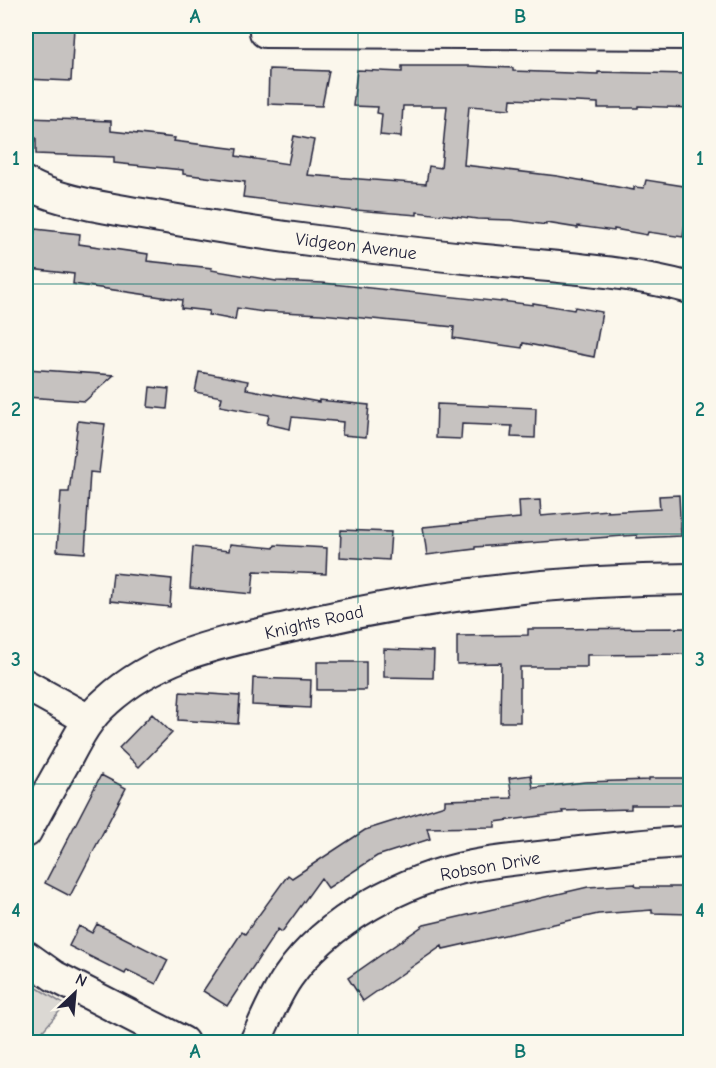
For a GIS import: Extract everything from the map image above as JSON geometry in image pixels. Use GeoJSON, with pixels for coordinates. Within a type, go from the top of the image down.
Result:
{"type":"FeatureCollection","features":[{"type":"Feature","properties":{"kind":"street"},"geometry":{"type":"LineString","coordinates":[[265,32],[690,34]]}},
{"type":"Feature","properties":{"kind":"street","name":"Vidgeon Avenue"},"geometry":{"type":"LineString","coordinates":[[26,183],[52,194],[95,205],[245,232],[334,244],[629,274],[690,288]]}},
{"type":"Feature","properties":{"kind":"street","name":"Knights Road"},"geometry":{"type":"LineString","coordinates":[[26,832],[89,720],[104,703],[143,673],[168,660],[222,642],[418,600],[551,585],[690,579]]}},
{"type":"Feature","properties":{"kind":"street"},"geometry":{"type":"LineString","coordinates":[[26,685],[89,720]]}},
{"type":"Feature","properties":{"kind":"street","name":"Robson Drive"},"geometry":{"type":"LineString","coordinates":[[255,1042],[288,977],[308,953],[344,922],[408,886],[472,866],[625,846],[690,842]]}},
{"type":"Feature","properties":{"kind":"street"},"geometry":{"type":"LineString","coordinates":[[26,956],[54,976],[183,1042]]}},
{"type":"Feature","properties":{"kind":"shaded area"},"geometry":{"type":"Polygon","coordinates":[[[26,981],[65,1005],[33,1042],[26,1042],[26,981]]]}},
{"type":"Feature","properties":{"kind":"building"},"geometry":{"type":"Polygon","coordinates":[[[26,26],[74,27],[71,81],[26,79],[26,26]]]}},
{"type":"Feature","properties":{"kind":"building"},"geometry":{"type":"Polygon","coordinates":[[[402,66],[469,66],[513,68],[513,71],[598,74],[598,72],[690,74],[690,108],[638,106],[638,108],[598,108],[598,103],[511,99],[510,109],[469,106],[464,165],[557,176],[634,190],[634,187],[644,188],[646,180],[690,187],[683,237],[417,212],[417,215],[356,211],[243,197],[245,182],[183,174],[183,170],[114,163],[114,157],[36,154],[36,138],[27,137],[28,118],[111,121],[111,131],[175,138],[174,141],[237,149],[236,156],[288,164],[294,136],[314,140],[307,175],[426,184],[429,166],[441,168],[447,106],[403,106],[401,137],[380,135],[382,114],[377,113],[378,107],[353,106],[357,70],[402,72],[402,66]]]}},
{"type":"Feature","properties":{"kind":"building"},"geometry":{"type":"Polygon","coordinates":[[[269,69],[329,71],[322,106],[268,104],[269,69]]]}},
{"type":"Feature","properties":{"kind":"building"},"geometry":{"type":"Polygon","coordinates":[[[35,229],[80,234],[79,244],[148,254],[147,261],[212,268],[211,270],[276,281],[323,283],[501,302],[533,305],[533,303],[574,310],[575,307],[602,312],[594,357],[523,343],[522,348],[453,338],[454,327],[237,308],[235,320],[208,315],[209,311],[181,308],[182,300],[73,284],[74,274],[30,269],[35,229]]]}},
{"type":"Feature","properties":{"kind":"building"},"geometry":{"type":"Polygon","coordinates":[[[26,369],[114,375],[85,401],[26,397],[26,369]]]}},
{"type":"Feature","properties":{"kind":"building"},"geometry":{"type":"Polygon","coordinates":[[[199,372],[248,381],[246,389],[319,402],[319,400],[369,405],[366,437],[342,435],[343,422],[292,417],[290,429],[267,424],[269,415],[220,406],[222,397],[195,392],[199,372]]]}},
{"type":"Feature","properties":{"kind":"building"},"geometry":{"type":"Polygon","coordinates":[[[150,387],[169,389],[167,409],[148,407],[150,387]]]}},
{"type":"Feature","properties":{"kind":"building"},"geometry":{"type":"Polygon","coordinates":[[[437,404],[536,408],[535,438],[511,437],[512,426],[462,424],[461,439],[436,438],[437,404]]]}},
{"type":"Feature","properties":{"kind":"building"},"geometry":{"type":"Polygon","coordinates":[[[78,421],[105,424],[99,473],[90,472],[85,553],[57,551],[61,492],[69,492],[78,421]]]}},
{"type":"Feature","properties":{"kind":"building"},"geometry":{"type":"Polygon","coordinates":[[[679,495],[681,536],[637,538],[637,535],[475,547],[475,549],[427,555],[423,527],[520,518],[519,501],[540,500],[541,516],[607,510],[607,512],[660,509],[659,496],[679,495]]]}},
{"type":"Feature","properties":{"kind":"building"},"geometry":{"type":"Polygon","coordinates":[[[341,530],[391,532],[389,560],[340,557],[341,530]]]}},
{"type":"Feature","properties":{"kind":"building"},"geometry":{"type":"Polygon","coordinates":[[[230,544],[274,548],[275,545],[327,548],[326,574],[254,571],[252,594],[190,588],[193,547],[229,551],[230,544]]]}},
{"type":"Feature","properties":{"kind":"building"},"geometry":{"type":"Polygon","coordinates":[[[113,573],[172,579],[170,607],[110,601],[113,573]]]}},
{"type":"Feature","properties":{"kind":"building"},"geometry":{"type":"Polygon","coordinates":[[[690,628],[690,654],[587,655],[587,667],[520,667],[520,722],[500,722],[501,663],[457,664],[457,636],[528,635],[528,629],[690,628]]]}},
{"type":"Feature","properties":{"kind":"building"},"geometry":{"type":"Polygon","coordinates":[[[384,649],[434,651],[433,678],[384,677],[384,649]]]}},
{"type":"Feature","properties":{"kind":"building"},"geometry":{"type":"Polygon","coordinates":[[[317,662],[366,662],[366,690],[317,690],[317,662]]]}},
{"type":"Feature","properties":{"kind":"building"},"geometry":{"type":"Polygon","coordinates":[[[253,678],[311,680],[310,708],[252,705],[253,678]]]}},
{"type":"Feature","properties":{"kind":"building"},"geometry":{"type":"Polygon","coordinates":[[[180,692],[240,696],[238,724],[178,720],[180,692]]]}},
{"type":"Feature","properties":{"kind":"building"},"geometry":{"type":"Polygon","coordinates":[[[152,714],[172,733],[139,767],[119,748],[152,714]]]}},
{"type":"Feature","properties":{"kind":"building"},"geometry":{"type":"Polygon","coordinates":[[[101,775],[126,788],[70,896],[45,883],[101,775]]]}},
{"type":"Feature","properties":{"kind":"building"},"geometry":{"type":"Polygon","coordinates":[[[531,775],[533,788],[585,782],[690,778],[690,805],[631,805],[631,809],[562,811],[563,813],[495,822],[495,827],[427,828],[430,839],[377,856],[328,888],[321,878],[282,932],[278,929],[227,1006],[203,991],[242,932],[245,934],[288,875],[292,878],[365,830],[445,805],[445,800],[512,798],[509,778],[531,775]]]}},
{"type":"Feature","properties":{"kind":"building"},"geometry":{"type":"Polygon","coordinates":[[[635,884],[636,887],[690,887],[690,914],[652,913],[652,910],[598,914],[443,949],[442,946],[363,1001],[348,978],[424,925],[588,887],[635,884]]]}},
{"type":"Feature","properties":{"kind":"building"},"geometry":{"type":"Polygon","coordinates":[[[97,924],[168,960],[156,984],[127,970],[125,974],[69,946],[79,926],[92,933],[97,924]]]}}]}
